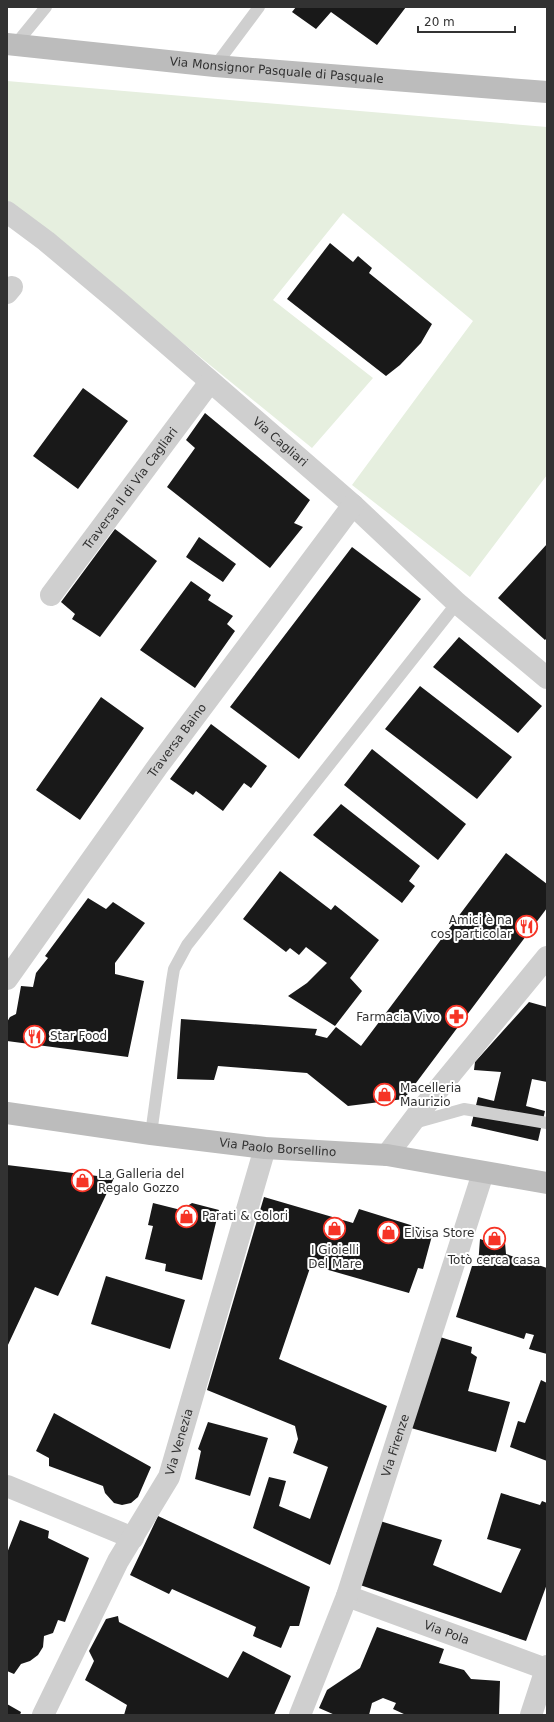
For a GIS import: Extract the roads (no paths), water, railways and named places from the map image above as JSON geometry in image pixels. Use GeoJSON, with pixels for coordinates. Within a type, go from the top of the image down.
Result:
{"type":"FeatureCollection","features":[{"type":"Feature","properties":{"kind":"street","name":"Via Monsignor Pasquale di Pasquale"},"geometry":{"type":"LineString","coordinates":[[11,45],[215,66],[547,92]]}},
{"type":"Feature","properties":{"kind":"street","name":"Via Cagliari"},"geometry":{"type":"LineString","coordinates":[[7,212],[46,241],[115,298],[353,505],[457,603],[547,678]]}},
{"type":"Feature","properties":{"kind":"street","name":"Traversa II di Via Cagliari"},"geometry":{"type":"LineString","coordinates":[[51,595],[210,382]]}},
{"type":"Feature","properties":{"kind":"street","name":"Traversa Baino"},"geometry":{"type":"LineString","coordinates":[[7,979],[158,766],[353,505]]}},
{"type":"Feature","properties":{"kind":"street"},"geometry":{"type":"LineString","coordinates":[[387,1155],[410,1124],[547,957]]}},
{"type":"Feature","properties":{"kind":"street","name":"Via Paolo Borsellino"},"geometry":{"type":"LineString","coordinates":[[7,1113],[151,1134],[265,1148],[387,1155],[482,1173],[547,1183]]}},
{"type":"Feature","properties":{"kind":"street","name":"Via Venezia"},"geometry":{"type":"LineString","coordinates":[[42,1715],[118,1561],[169,1477],[265,1148]]}},
{"type":"Feature","properties":{"kind":"street","name":"Via Firenze"},"geometry":{"type":"LineString","coordinates":[[300,1715],[347,1596],[482,1173]]}},
{"type":"Feature","properties":{"kind":"street"},"geometry":{"type":"LineString","coordinates":[[7,1486],[132,1538]]}},
{"type":"Feature","properties":{"kind":"street","name":"Via Pola"},"geometry":{"type":"LineString","coordinates":[[347,1596],[547,1667]]}},
{"type":"Feature","properties":{"kind":"street"},"geometry":{"type":"LineString","coordinates":[[531,1715],[547,1667]]}},
{"type":"Feature","properties":{"kind":"lane"},"geometry":{"type":"LineString","coordinates":[[11,45],[46,7]]}},
{"type":"Feature","properties":{"kind":"lane"},"geometry":{"type":"LineString","coordinates":[[215,66],[259,7]]}},
{"type":"Feature","properties":{"kind":"lane"},"geometry":{"type":"LineString","coordinates":[[151,1134],[174,969],[187,945],[457,603]]}},
{"type":"Feature","properties":{"kind":"lane"},"geometry":{"type":"LineString","coordinates":[[410,1124],[464,1109],[547,1123]]}},
{"type":"Feature","properties":{"kind":"place","name":"Amici è na cos particolar"},"geometry":{"type":"Point","coordinates":[527,927]}},
{"type":"Feature","properties":{"kind":"place","name":"Farmacia Vivo"},"geometry":{"type":"Point","coordinates":[456,1017]}},
{"type":"Feature","properties":{"kind":"place","name":"Star Food"},"geometry":{"type":"Point","coordinates":[35,1036]}},
{"type":"Feature","properties":{"kind":"place","name":"Macelleria Maurizio"},"geometry":{"type":"Point","coordinates":[385,1095]}},
{"type":"Feature","properties":{"kind":"place","name":"La Galleria del Regalo Gozzo"},"geometry":{"type":"Point","coordinates":[82,1181]}},
{"type":"Feature","properties":{"kind":"place","name":"Parati & Colori"},"geometry":{"type":"Point","coordinates":[186,1216]}},
{"type":"Feature","properties":{"kind":"place","name":"I Gioielli Del Mare"},"geometry":{"type":"Point","coordinates":[335,1229]}},
{"type":"Feature","properties":{"kind":"place","name":"Elvisa Store"},"geometry":{"type":"Point","coordinates":[389,1233]}},
{"type":"Feature","properties":{"kind":"place","name":"Totò cerca casa"},"geometry":{"type":"Point","coordinates":[494,1239]}}]}
